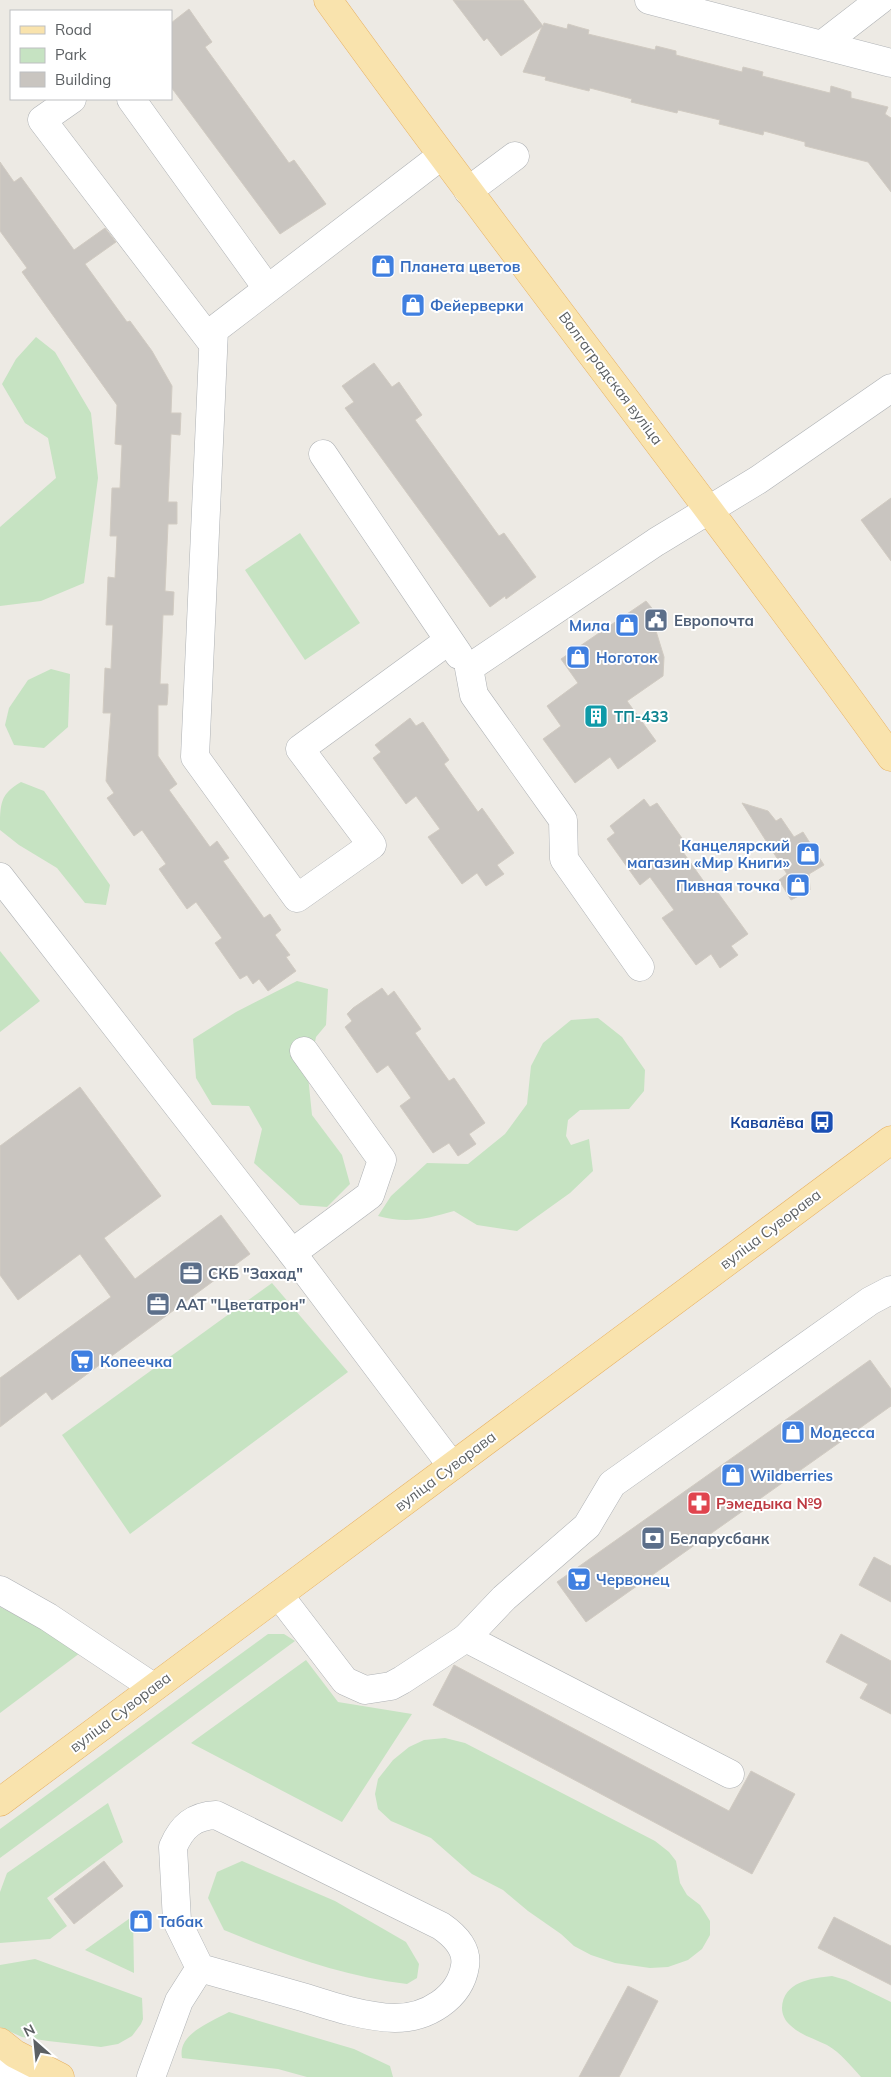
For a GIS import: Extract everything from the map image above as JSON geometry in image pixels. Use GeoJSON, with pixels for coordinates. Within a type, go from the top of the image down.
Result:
{"type":"FeatureCollection","features":[{"type":"Feature","properties":{"kind":"main road","name":"Валгаградская вуліца"},"geometry":{"type":"LineString","coordinates":[[328,0],[441,156],[710,510],[891,757]]}},
{"type":"Feature","properties":{"kind":"main road","name":"вуліца Суворава"},"geometry":{"type":"LineString","coordinates":[[3,1801],[153,1687],[891,1140]]}},
{"type":"Feature","properties":{"kind":"main road"},"geometry":{"type":"LineString","coordinates":[[0,2042],[14,2054],[60,2077]]}},
{"type":"Feature","properties":{"kind":"street"},"geometry":{"type":"LineString","coordinates":[[649,0],[823,44],[891,64]]}},
{"type":"Feature","properties":{"kind":"street"},"geometry":{"type":"LineString","coordinates":[[823,44],[880,0]]}},
{"type":"Feature","properties":{"kind":"street"},"geometry":{"type":"LineString","coordinates":[[71,100],[42,120],[213,344]]}},
{"type":"Feature","properties":{"kind":"street"},"geometry":{"type":"LineString","coordinates":[[132,100],[267,288]]}},
{"type":"Feature","properties":{"kind":"street"},"geometry":{"type":"LineString","coordinates":[[441,156],[214,330],[196,757],[297,898],[372,845],[300,749],[448,640]]}},
{"type":"Feature","properties":{"kind":"street"},"geometry":{"type":"LineString","coordinates":[[468,191],[515,156]]}},
{"type":"Feature","properties":{"kind":"street"},"geometry":{"type":"LineString","coordinates":[[470,668],[656,542],[758,480],[891,388]]}},
{"type":"Feature","properties":{"kind":"street"},"geometry":{"type":"LineString","coordinates":[[323,454],[448,640],[470,668],[474,695],[563,820],[564,859],[640,967]]}},
{"type":"Feature","properties":{"kind":"street"},"geometry":{"type":"LineString","coordinates":[[4,891],[292,1253],[452,1466]]}},
{"type":"Feature","properties":{"kind":"street"},"geometry":{"type":"LineString","coordinates":[[292,1253],[370,1195],[382,1160],[304,1051]]}},
{"type":"Feature","properties":{"kind":"street"},"geometry":{"type":"LineString","coordinates":[[279,1595],[345,1680],[365,1690],[391,1686],[416,1672],[466,1638],[504,1598],[587,1526],[612,1484],[870,1301],[891,1290]]}},
{"type":"Feature","properties":{"kind":"street"},"geometry":{"type":"LineString","coordinates":[[0,1590],[48,1617],[153,1687]]}},
{"type":"Feature","properties":{"kind":"street"},"geometry":{"type":"LineString","coordinates":[[466,1638],[730,1774]]}},
{"type":"Feature","properties":{"kind":"street"},"geometry":{"type":"LineString","coordinates":[[216,1815],[441,1926],[453,1934],[462,1948],[466,1961],[464,1973],[457,1988],[445,2001],[430,2010],[413,2016],[395,2018],[344,2010],[200,1968],[177,1921],[173,1846],[181,1831],[194,1820],[216,1815]]}},
{"type":"Feature","properties":{"kind":"street"},"geometry":{"type":"LineString","coordinates":[[151,2077],[179,2001],[200,1968]]}},
{"type":"Feature","properties":{"kind":"street"},"geometry":{"type":"LineString","coordinates":[[0,2068],[51,2077]]}},
{"type":"Feature","properties":{"kind":"green space"},"geometry":{"type":"Polygon","coordinates":[[[36,337],[55,352],[91,413],[98,478],[84,583],[41,601],[0,606],[0,527],[56,478],[48,438],[25,423],[2,384],[16,359],[36,337]]]}},
{"type":"Feature","properties":{"kind":"green space"},"geometry":{"type":"Polygon","coordinates":[[[300,533],[360,623],[305,660],[245,570],[300,533]]]}},
{"type":"Feature","properties":{"kind":"green space"},"geometry":{"type":"Polygon","coordinates":[[[51,669],[70,674],[68,727],[44,748],[14,745],[5,725],[9,708],[28,680],[51,669]]]}},
{"type":"Feature","properties":{"kind":"green space"},"geometry":{"type":"Polygon","coordinates":[[[21,782],[44,791],[110,885],[106,905],[85,903],[57,868],[19,845],[0,830],[0,813],[5,796],[14,786],[21,782]]]}},
{"type":"Feature","properties":{"kind":"green space"},"geometry":{"type":"Polygon","coordinates":[[[0,951],[40,1001],[0,1032],[0,951]]]}},
{"type":"Feature","properties":{"kind":"green space"},"geometry":{"type":"Polygon","coordinates":[[[297,981],[328,989],[326,1025],[316,1037],[308,1076],[312,1115],[342,1155],[350,1184],[327,1207],[300,1205],[254,1163],[262,1129],[249,1106],[212,1105],[196,1078],[193,1039],[236,1012],[297,981]]]}},
{"type":"Feature","properties":{"kind":"green space"},"geometry":{"type":"Polygon","coordinates":[[[598,1018],[622,1037],[645,1070],[644,1091],[629,1109],[580,1110],[568,1120],[566,1136],[571,1145],[589,1139],[593,1171],[570,1193],[517,1231],[477,1225],[454,1211],[416,1220],[398,1220],[378,1216],[391,1196],[427,1163],[468,1164],[505,1134],[527,1104],[531,1066],[543,1043],[571,1020],[598,1018]]]}},
{"type":"Feature","properties":{"kind":"green space"},"geometry":{"type":"Polygon","coordinates":[[[272,1283],[348,1372],[130,1534],[62,1435],[272,1283]]]}},
{"type":"Feature","properties":{"kind":"green space"},"geometry":{"type":"Polygon","coordinates":[[[0,1607],[84,1650],[0,1713],[0,1607]]]}},
{"type":"Feature","properties":{"kind":"green space"},"geometry":{"type":"Polygon","coordinates":[[[268,1634],[284,1634],[295,1641],[0,1858],[0,1829],[268,1634]]]}},
{"type":"Feature","properties":{"kind":"green space"},"geometry":{"type":"Polygon","coordinates":[[[306,1660],[338,1702],[412,1714],[342,1822],[191,1743],[306,1660]]]}},
{"type":"Feature","properties":{"kind":"green space"},"geometry":{"type":"Polygon","coordinates":[[[445,1738],[465,1743],[655,1841],[669,1852],[676,1861],[680,1883],[687,1895],[700,1905],[710,1921],[710,1935],[702,1949],[688,1960],[668,1967],[650,1968],[615,1963],[591,1955],[574,1946],[503,1890],[472,1874],[431,1838],[391,1821],[378,1809],[375,1794],[378,1779],[393,1760],[409,1747],[424,1740],[445,1738]]]}},
{"type":"Feature","properties":{"kind":"green space"},"geometry":{"type":"Polygon","coordinates":[[[108,1803],[123,1842],[47,1898],[67,1926],[50,1939],[0,1943],[0,1892],[7,1873],[108,1803]]]}},
{"type":"Feature","properties":{"kind":"green space"},"geometry":{"type":"Polygon","coordinates":[[[242,1861],[335,1901],[406,1942],[419,1964],[417,1978],[407,1984],[360,1976],[291,1956],[224,1930],[208,1898],[217,1872],[242,1861]]]}},
{"type":"Feature","properties":{"kind":"green space"},"geometry":{"type":"Polygon","coordinates":[[[133,1916],[134,1973],[85,1950],[133,1916]]]}},
{"type":"Feature","properties":{"kind":"green space"},"geometry":{"type":"Polygon","coordinates":[[[35,1959],[142,1998],[143,2019],[141,2024],[132,2036],[118,2044],[101,2047],[22,2037],[0,2027],[0,1965],[35,1959]]]}},
{"type":"Feature","properties":{"kind":"green space"},"geometry":{"type":"Polygon","coordinates":[[[832,1976],[846,1980],[891,2002],[891,2077],[861,2077],[832,2048],[798,2032],[785,2019],[782,2008],[787,1992],[807,1980],[832,1976]]]}},
{"type":"Feature","properties":{"kind":"green space"},"geometry":{"type":"Polygon","coordinates":[[[229,2012],[354,2049],[390,2066],[393,2077],[307,2077],[278,2069],[182,2058],[182,2050],[190,2036],[205,2025],[229,2012]]]}},
{"type":"Feature","properties":{"kind":"building"},"geometry":{"type":"Polygon","coordinates":[[[453,0],[523,0],[543,26],[544,23],[567,29],[568,24],[589,30],[588,34],[655,50],[656,46],[676,51],[676,55],[742,72],[743,67],[763,72],[762,76],[830,93],[831,86],[851,92],[851,98],[888,107],[885,114],[891,118],[891,192],[868,162],[805,146],[805,142],[764,131],[763,135],[719,124],[720,120],[678,110],[677,113],[631,102],[632,99],[590,88],[589,91],[545,80],[546,77],[523,72],[542,27],[501,56],[487,38],[484,41],[453,0]]]}},
{"type":"Feature","properties":{"kind":"building"},"geometry":{"type":"Polygon","coordinates":[[[189,9],[212,42],[205,47],[289,163],[294,160],[326,204],[280,234],[172,88],[172,22],[189,9]]]}},
{"type":"Feature","properties":{"kind":"building"},"geometry":{"type":"Polygon","coordinates":[[[0,162],[14,182],[21,177],[74,250],[105,228],[116,242],[85,264],[127,322],[130,321],[152,351],[172,386],[171,413],[181,413],[180,435],[171,434],[168,502],[177,502],[177,524],[168,524],[165,591],[174,592],[173,615],[163,615],[160,684],[168,684],[168,693],[167,705],[158,705],[158,756],[177,784],[169,790],[210,847],[217,841],[229,858],[223,861],[264,918],[270,914],[281,930],[275,935],[290,955],[286,957],[296,971],[268,991],[259,979],[253,984],[247,975],[240,979],[215,943],[222,938],[196,902],[187,909],[159,869],[166,864],[142,830],[134,836],[107,798],[114,793],[106,781],[111,713],[103,713],[105,668],[111,669],[113,625],[106,625],[108,577],[115,578],[117,536],[110,536],[112,488],[120,488],[122,445],[115,444],[117,405],[22,272],[27,268],[0,231],[0,162]]]}},
{"type":"Feature","properties":{"kind":"building"},"geometry":{"type":"Polygon","coordinates":[[[374,363],[392,387],[399,382],[422,415],[415,420],[499,536],[504,533],[536,577],[506,599],[505,596],[490,607],[345,408],[354,402],[342,386],[374,363]]]}},
{"type":"Feature","properties":{"kind":"building"},"geometry":{"type":"Polygon","coordinates":[[[891,498],[891,561],[861,520],[891,498]]]}},
{"type":"Feature","properties":{"kind":"building"},"geometry":{"type":"Polygon","coordinates":[[[646,601],[666,625],[656,631],[664,657],[663,676],[627,701],[656,741],[618,769],[610,757],[575,783],[543,739],[561,726],[547,706],[578,683],[561,659],[646,601]]]}},
{"type":"Feature","properties":{"kind":"building"},"geometry":{"type":"Polygon","coordinates":[[[410,718],[416,726],[423,722],[449,760],[444,764],[478,812],[482,808],[514,853],[497,865],[504,874],[486,886],[477,873],[462,884],[428,837],[440,829],[416,796],[406,804],[373,758],[381,752],[375,745],[410,718]]]}},
{"type":"Feature","properties":{"kind":"building"},"geometry":{"type":"Polygon","coordinates":[[[644,799],[650,807],[657,803],[684,841],[678,845],[712,893],[716,890],[748,934],[731,946],[738,955],[720,968],[711,954],[696,965],[662,918],[674,910],[650,877],[640,885],[607,839],[615,833],[610,826],[644,799]]]}},
{"type":"Feature","properties":{"kind":"building"},"geometry":{"type":"Polygon","coordinates":[[[742,803],[768,811],[776,821],[781,818],[794,837],[803,832],[824,865],[809,874],[810,890],[791,900],[779,880],[787,874],[742,803]]]}},
{"type":"Feature","properties":{"kind":"building"},"geometry":{"type":"Polygon","coordinates":[[[382,988],[388,996],[394,991],[421,1029],[415,1033],[449,1081],[454,1078],[485,1123],[469,1134],[476,1144],[458,1156],[449,1143],[433,1153],[400,1106],[411,1098],[388,1065],[377,1073],[345,1027],[352,1021],[347,1014],[382,988]]]}},
{"type":"Feature","properties":{"kind":"building"},"geometry":{"type":"Polygon","coordinates":[[[80,1087],[161,1196],[104,1238],[135,1279],[221,1215],[250,1254],[52,1400],[46,1392],[0,1427],[0,1378],[111,1297],[80,1254],[18,1300],[0,1275],[0,1146],[80,1087]]]}},
{"type":"Feature","properties":{"kind":"building"},"geometry":{"type":"Polygon","coordinates":[[[870,1360],[891,1389],[891,1406],[586,1622],[557,1582],[870,1360]]]}},
{"type":"Feature","properties":{"kind":"building"},"geometry":{"type":"Polygon","coordinates":[[[874,1557],[891,1566],[891,1602],[859,1585],[874,1557]]]}},
{"type":"Feature","properties":{"kind":"building"},"geometry":{"type":"Polygon","coordinates":[[[841,1634],[891,1661],[891,1714],[860,1698],[868,1684],[826,1662],[841,1634]]]}},
{"type":"Feature","properties":{"kind":"building"},"geometry":{"type":"Polygon","coordinates":[[[454,1665],[729,1811],[751,1771],[795,1794],[752,1874],[433,1705],[454,1665]]]}},
{"type":"Feature","properties":{"kind":"building"},"geometry":{"type":"Polygon","coordinates":[[[104,1861],[123,1886],[74,1924],[54,1899],[104,1861]]]}},
{"type":"Feature","properties":{"kind":"building"},"geometry":{"type":"Polygon","coordinates":[[[834,1917],[891,1946],[891,1985],[818,1948],[834,1917]]]}},
{"type":"Feature","properties":{"kind":"building"},"geometry":{"type":"Polygon","coordinates":[[[628,1986],[658,2001],[619,2077],[579,2077],[628,1986]]]}},
{"type":"Feature","properties":{"kind":"place","name":"Планета цветов"},"geometry":{"type":"Point","coordinates":[383,266]}},
{"type":"Feature","properties":{"kind":"place","name":"Фейерверки"},"geometry":{"type":"Point","coordinates":[413,305]}},
{"type":"Feature","properties":{"kind":"place","name":"Европочта"},"geometry":{"type":"Point","coordinates":[656,620]}},
{"type":"Feature","properties":{"kind":"place","name":"Мила"},"geometry":{"type":"Point","coordinates":[627,625]}},
{"type":"Feature","properties":{"kind":"place","name":"Ноготок"},"geometry":{"type":"Point","coordinates":[578,657]}},
{"type":"Feature","properties":{"kind":"place","name":"ТП-433"},"geometry":{"type":"Point","coordinates":[596,716]}},
{"type":"Feature","properties":{"kind":"place","name":"Канцелярский магазин «Мир Книги»"},"geometry":{"type":"Point","coordinates":[808,854]}},
{"type":"Feature","properties":{"kind":"place","name":"Пивная точка"},"geometry":{"type":"Point","coordinates":[798,885]}},
{"type":"Feature","properties":{"kind":"place","name":"Кавалёва"},"geometry":{"type":"Point","coordinates":[822,1122]}},
{"type":"Feature","properties":{"kind":"place","name":"СКБ \"Захад\""},"geometry":{"type":"Point","coordinates":[191,1273]}},
{"type":"Feature","properties":{"kind":"place","name":"ААТ \"Цветатрон\""},"geometry":{"type":"Point","coordinates":[158,1304]}},
{"type":"Feature","properties":{"kind":"place","name":"Копеечка"},"geometry":{"type":"Point","coordinates":[82,1361]}},
{"type":"Feature","properties":{"kind":"place","name":"Модесса"},"geometry":{"type":"Point","coordinates":[793,1432]}},
{"type":"Feature","properties":{"kind":"place","name":"Wildberries"},"geometry":{"type":"Point","coordinates":[733,1475]}},
{"type":"Feature","properties":{"kind":"place","name":"Рэмедыка №9"},"geometry":{"type":"Point","coordinates":[699,1503]}},
{"type":"Feature","properties":{"kind":"place","name":"Беларусбанк"},"geometry":{"type":"Point","coordinates":[653,1538]}},
{"type":"Feature","properties":{"kind":"place","name":"Червонец"},"geometry":{"type":"Point","coordinates":[579,1579]}},
{"type":"Feature","properties":{"kind":"place","name":"Табак"},"geometry":{"type":"Point","coordinates":[141,1921]}}]}
